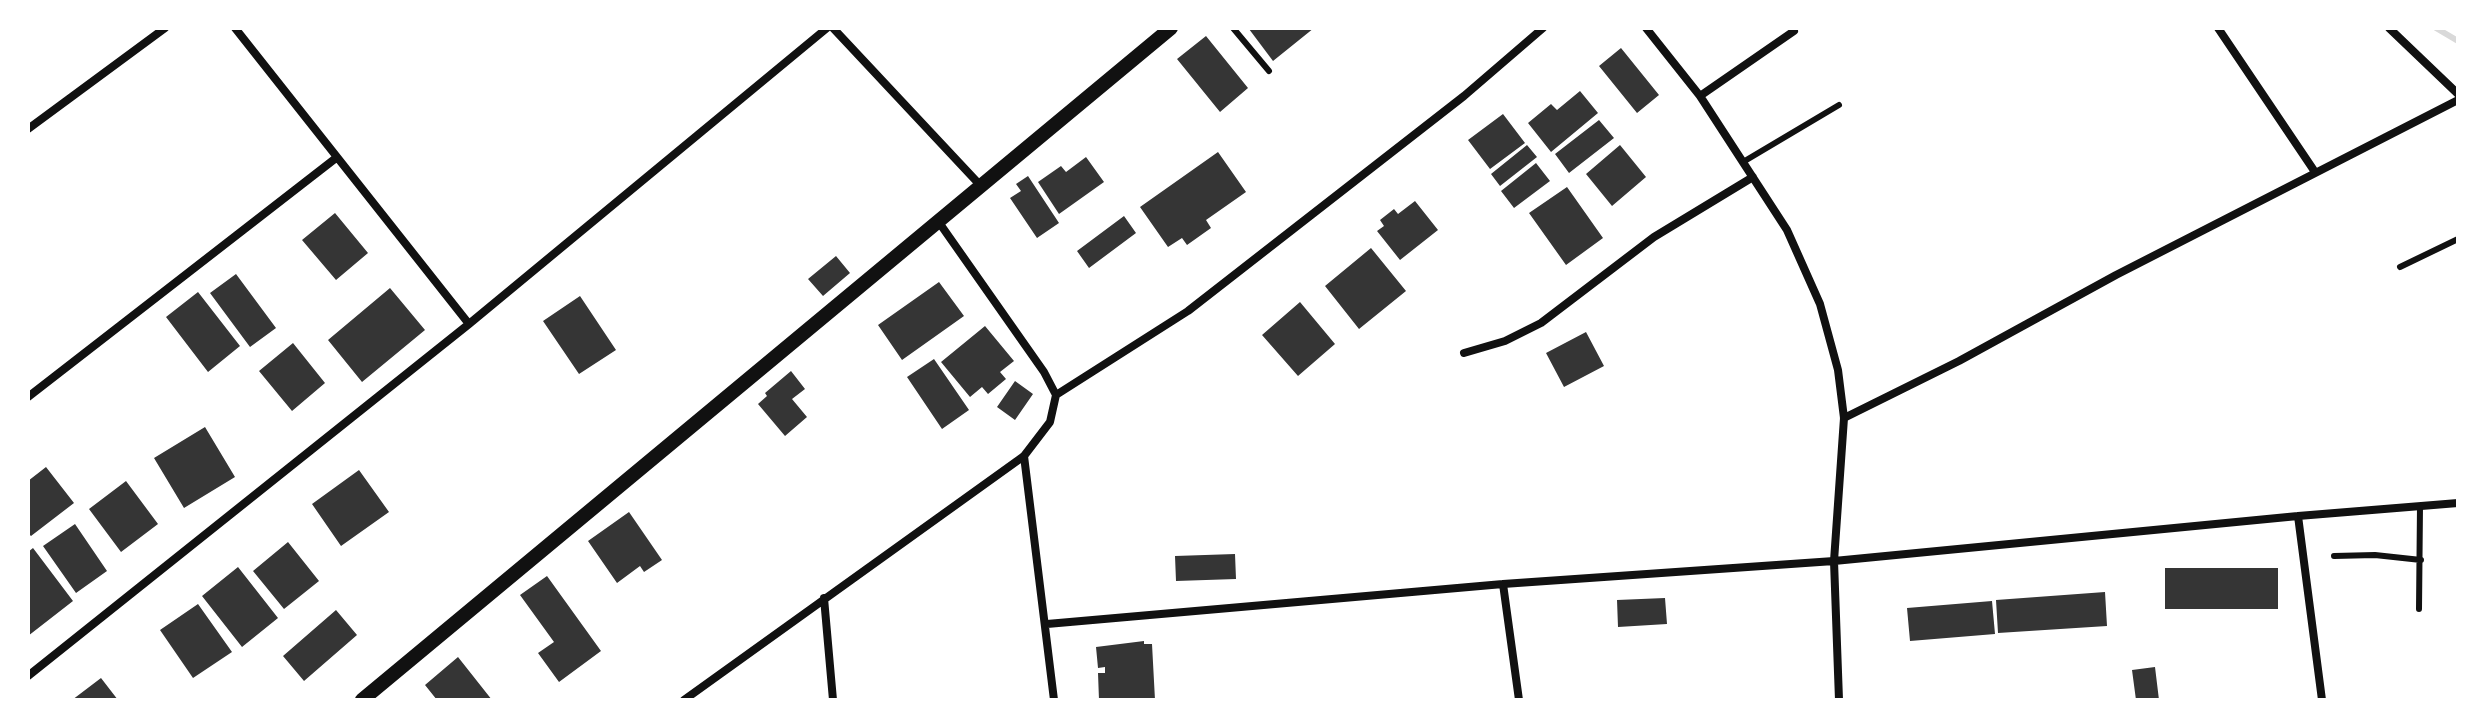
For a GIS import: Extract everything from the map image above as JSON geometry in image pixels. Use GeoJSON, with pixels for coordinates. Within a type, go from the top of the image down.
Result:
{"type":"FeatureCollection","features":[{"type":"Feature","properties":{"kind":"street"},"geometry":{"type":"LineString","coordinates":[[28,129],[165,28]]}},
{"type":"Feature","properties":{"kind":"street"},"geometry":{"type":"LineString","coordinates":[[235,28],[469,324]]}},
{"type":"Feature","properties":{"kind":"street"},"geometry":{"type":"LineString","coordinates":[[28,676],[469,324],[830,28],[980,185]]}},
{"type":"Feature","properties":{"kind":"street"},"geometry":{"type":"LineString","coordinates":[[362,700],[1171,28]]}},
{"type":"Feature","properties":{"kind":"street"},"geometry":{"type":"LineString","coordinates":[[1056,395],[1188,311],[1464,96],[1543,28]]}},
{"type":"Feature","properties":{"kind":"street"},"geometry":{"type":"LineString","coordinates":[[1646,28],[1700,96],[1787,230],[1820,304],[1838,370],[1844,418],[1834,561],[1839,700]]}},
{"type":"Feature","properties":{"kind":"street"},"geometry":{"type":"LineString","coordinates":[[2218,28],[2315,172]]}},
{"type":"Feature","properties":{"kind":"street"},"geometry":{"type":"LineString","coordinates":[[1844,418],[1959,361],[2116,275],[2458,97],[2389,28]]}},
{"type":"Feature","properties":{"kind":"street"},"geometry":{"type":"LineString","coordinates":[[1700,96],[1794,31]]}},
{"type":"Feature","properties":{"kind":"street"},"geometry":{"type":"LineString","coordinates":[[28,397],[336,158]]}},
{"type":"Feature","properties":{"kind":"street"},"geometry":{"type":"LineString","coordinates":[[1464,353],[1505,341],[1541,323],[1654,237],[1753,177]]}},
{"type":"Feature","properties":{"kind":"street"},"geometry":{"type":"LineString","coordinates":[[684,700],[1024,456],[1050,422],[1056,395],[1044,372],[938,220]]}},
{"type":"Feature","properties":{"kind":"street"},"geometry":{"type":"LineString","coordinates":[[1024,456],[1054,700]]}},
{"type":"Feature","properties":{"kind":"street"},"geometry":{"type":"LineString","coordinates":[[1047,624],[1503,584],[1834,561],[2458,503]]}},
{"type":"Feature","properties":{"kind":"street"},"geometry":{"type":"LineString","coordinates":[[2298,516],[2322,700]]}},
{"type":"Feature","properties":{"kind":"street"},"geometry":{"type":"LineString","coordinates":[[1503,584],[1519,700]]}},
{"type":"Feature","properties":{"kind":"street"},"geometry":{"type":"LineString","coordinates":[[824,598],[833,700]]}},
{"type":"Feature","properties":{"kind":"lane"},"geometry":{"type":"LineString","coordinates":[[1233,28],[1269,71]]}},
{"type":"Feature","properties":{"kind":"lane"},"geometry":{"type":"LineString","coordinates":[[1743,162],[1839,105]]}},
{"type":"Feature","properties":{"kind":"lane"},"geometry":{"type":"LineString","coordinates":[[2400,267],[2458,239]]}},
{"type":"Feature","properties":{"kind":"lane"},"geometry":{"type":"LineString","coordinates":[[2419,609],[2420,506]]}},
{"type":"Feature","properties":{"kind":"lane"},"geometry":{"type":"LineString","coordinates":[[2334,556],[2375,555],[2421,560]]}},
{"type":"Feature","properties":{"kind":"building"},"geometry":{"type":"Polygon","coordinates":[[[1250,28],[1314,28],[1273,61],[1250,28]]]}},
{"type":"Feature","properties":{"kind":"building"},"geometry":{"type":"Polygon","coordinates":[[[1206,36],[1248,88],[1220,112],[1177,59],[1206,36]]]}},
{"type":"Feature","properties":{"kind":"building"},"geometry":{"type":"Polygon","coordinates":[[[1621,48],[1659,95],[1637,113],[1599,66],[1621,48]]]}},
{"type":"Feature","properties":{"kind":"building"},"geometry":{"type":"Polygon","coordinates":[[[1580,91],[1598,113],[1551,152],[1528,123],[1551,104],[1557,110],[1580,91]]]}},
{"type":"Feature","properties":{"kind":"building"},"geometry":{"type":"Polygon","coordinates":[[[1503,114],[1525,143],[1490,169],[1468,140],[1503,114]]]}},
{"type":"Feature","properties":{"kind":"building"},"geometry":{"type":"Polygon","coordinates":[[[1599,120],[1614,138],[1569,173],[1555,154],[1599,120]]]}},
{"type":"Feature","properties":{"kind":"building"},"geometry":{"type":"Polygon","coordinates":[[[1527,145],[1537,157],[1500,186],[1491,174],[1527,145]]]}},
{"type":"Feature","properties":{"kind":"building"},"geometry":{"type":"Polygon","coordinates":[[[1620,145],[1646,177],[1612,206],[1586,174],[1620,145]]]}},
{"type":"Feature","properties":{"kind":"building"},"geometry":{"type":"Polygon","coordinates":[[[1218,152],[1246,192],[1206,220],[1211,228],[1187,245],[1182,238],[1168,247],[1140,207],[1218,152]]]}},
{"type":"Feature","properties":{"kind":"building"},"geometry":{"type":"Polygon","coordinates":[[[1086,157],[1104,182],[1059,214],[1038,182],[1061,166],[1066,172],[1086,157]]]}},
{"type":"Feature","properties":{"kind":"building"},"geometry":{"type":"Polygon","coordinates":[[[1536,163],[1550,181],[1514,208],[1501,191],[1536,163]]]}},
{"type":"Feature","properties":{"kind":"building"},"geometry":{"type":"Polygon","coordinates":[[[1028,176],[1059,223],[1037,238],[1010,198],[1021,191],[1016,184],[1028,176]]]}},
{"type":"Feature","properties":{"kind":"building"},"geometry":{"type":"Polygon","coordinates":[[[1567,187],[1603,238],[1566,265],[1529,213],[1567,187]]]}},
{"type":"Feature","properties":{"kind":"building"},"geometry":{"type":"Polygon","coordinates":[[[1415,201],[1438,230],[1400,260],[1377,231],[1384,226],[1380,220],[1394,209],[1398,214],[1415,201]]]}},
{"type":"Feature","properties":{"kind":"building"},"geometry":{"type":"Polygon","coordinates":[[[335,213],[368,253],[336,280],[302,240],[335,213]]]}},
{"type":"Feature","properties":{"kind":"building"},"geometry":{"type":"Polygon","coordinates":[[[1124,216],[1136,233],[1089,268],[1077,251],[1124,216]]]}},
{"type":"Feature","properties":{"kind":"building"},"geometry":{"type":"Polygon","coordinates":[[[1371,248],[1406,291],[1359,329],[1325,286],[1371,248]]]}},
{"type":"Feature","properties":{"kind":"building"},"geometry":{"type":"Polygon","coordinates":[[[836,256],[850,273],[823,296],[808,279],[836,256]]]}},
{"type":"Feature","properties":{"kind":"building"},"geometry":{"type":"Polygon","coordinates":[[[236,274],[276,328],[250,347],[210,293],[236,274]]]}},
{"type":"Feature","properties":{"kind":"building"},"geometry":{"type":"Polygon","coordinates":[[[939,282],[964,316],[902,360],[878,325],[939,282]]]}},
{"type":"Feature","properties":{"kind":"building"},"geometry":{"type":"Polygon","coordinates":[[[390,288],[425,330],[362,382],[328,340],[390,288]]]}},
{"type":"Feature","properties":{"kind":"building"},"geometry":{"type":"Polygon","coordinates":[[[198,292],[240,346],[208,372],[166,317],[198,292]]]}},
{"type":"Feature","properties":{"kind":"building"},"geometry":{"type":"Polygon","coordinates":[[[580,296],[616,350],[579,374],[543,321],[580,296]]]}},
{"type":"Feature","properties":{"kind":"building"},"geometry":{"type":"Polygon","coordinates":[[[1300,302],[1335,344],[1298,376],[1262,335],[1300,302]]]}},
{"type":"Feature","properties":{"kind":"building"},"geometry":{"type":"Polygon","coordinates":[[[985,326],[1014,361],[1000,372],[1006,379],[988,394],[982,387],[970,397],[941,362],[985,326]]]}},
{"type":"Feature","properties":{"kind":"building"},"geometry":{"type":"Polygon","coordinates":[[[1586,332],[1604,366],[1564,387],[1546,353],[1586,332]]]}},
{"type":"Feature","properties":{"kind":"building"},"geometry":{"type":"Polygon","coordinates":[[[293,343],[325,383],[292,411],[259,371],[293,343]]]}},
{"type":"Feature","properties":{"kind":"building"},"geometry":{"type":"Polygon","coordinates":[[[934,359],[969,410],[942,429],[907,377],[934,359]]]}},
{"type":"Feature","properties":{"kind":"building"},"geometry":{"type":"Polygon","coordinates":[[[791,371],[805,389],[792,399],[807,417],[785,436],[758,404],[767,396],[765,393],[791,371]]]}},
{"type":"Feature","properties":{"kind":"building"},"geometry":{"type":"Polygon","coordinates":[[[1015,381],[1033,394],[1015,420],[997,407],[1015,381]]]}},
{"type":"Feature","properties":{"kind":"building"},"geometry":{"type":"Polygon","coordinates":[[[205,427],[235,477],[184,508],[154,458],[205,427]]]}},
{"type":"Feature","properties":{"kind":"building"},"geometry":{"type":"Polygon","coordinates":[[[46,467],[74,503],[31,536],[28,533],[28,481],[46,467]]]}},
{"type":"Feature","properties":{"kind":"building"},"geometry":{"type":"Polygon","coordinates":[[[359,470],[389,512],[341,546],[312,504],[359,470]]]}},
{"type":"Feature","properties":{"kind":"building"},"geometry":{"type":"Polygon","coordinates":[[[126,481],[158,524],[121,552],[89,509],[126,481]]]}},
{"type":"Feature","properties":{"kind":"building"},"geometry":{"type":"Polygon","coordinates":[[[629,512],[662,560],[644,572],[640,566],[617,583],[588,541],[629,512]]]}},
{"type":"Feature","properties":{"kind":"building"},"geometry":{"type":"Polygon","coordinates":[[[75,524],[107,571],[76,593],[43,546],[75,524]]]}},
{"type":"Feature","properties":{"kind":"building"},"geometry":{"type":"Polygon","coordinates":[[[288,542],[319,581],[284,609],[253,571],[288,542]]]}},
{"type":"Feature","properties":{"kind":"building"},"geometry":{"type":"Polygon","coordinates":[[[33,548],[73,601],[28,636],[28,552],[33,548]]]}},
{"type":"Feature","properties":{"kind":"building"},"geometry":{"type":"Polygon","coordinates":[[[1235,554],[1236,579],[1176,581],[1175,556],[1235,554]]]}},
{"type":"Feature","properties":{"kind":"building"},"geometry":{"type":"Polygon","coordinates":[[[238,567],[278,618],[242,647],[202,596],[238,567]]]}},
{"type":"Feature","properties":{"kind":"building"},"geometry":{"type":"Polygon","coordinates":[[[2165,568],[2278,568],[2278,609],[2165,609],[2165,568]]]}},
{"type":"Feature","properties":{"kind":"building"},"geometry":{"type":"Polygon","coordinates":[[[547,576],[601,651],[559,682],[538,653],[554,642],[520,595],[547,576]]]}},
{"type":"Feature","properties":{"kind":"building"},"geometry":{"type":"Polygon","coordinates":[[[2105,592],[2107,626],[1998,633],[1996,600],[2105,592]]]}},
{"type":"Feature","properties":{"kind":"building"},"geometry":{"type":"Polygon","coordinates":[[[1665,598],[1667,624],[1618,627],[1617,600],[1665,598]]]}},
{"type":"Feature","properties":{"kind":"building"},"geometry":{"type":"Polygon","coordinates":[[[1992,601],[1995,634],[1910,641],[1907,608],[1992,601]]]}},
{"type":"Feature","properties":{"kind":"building"},"geometry":{"type":"Polygon","coordinates":[[[198,604],[232,652],[193,678],[160,630],[198,604]]]}},
{"type":"Feature","properties":{"kind":"building"},"geometry":{"type":"Polygon","coordinates":[[[336,610],[357,635],[304,681],[283,656],[336,610]]]}},
{"type":"Feature","properties":{"kind":"building"},"geometry":{"type":"Polygon","coordinates":[[[1144,641],[1144,644],[1152,644],[1155,700],[1099,700],[1098,673],[1105,673],[1105,667],[1098,668],[1096,647],[1144,641]]]}},
{"type":"Feature","properties":{"kind":"building"},"geometry":{"type":"Polygon","coordinates":[[[458,657],[492,700],[437,700],[425,685],[458,657]]]}},
{"type":"Feature","properties":{"kind":"building"},"geometry":{"type":"Polygon","coordinates":[[[2155,667],[2159,700],[2136,700],[2132,670],[2155,667]]]}},
{"type":"Feature","properties":{"kind":"building"},"geometry":{"type":"Polygon","coordinates":[[[101,678],[118,700],[72,700],[101,678]]]}},
{"type":"Feature","properties":{"kind":"waterway"},"geometry":{"type":"LineString","coordinates":[[2436,28],[2458,41]]}}]}
